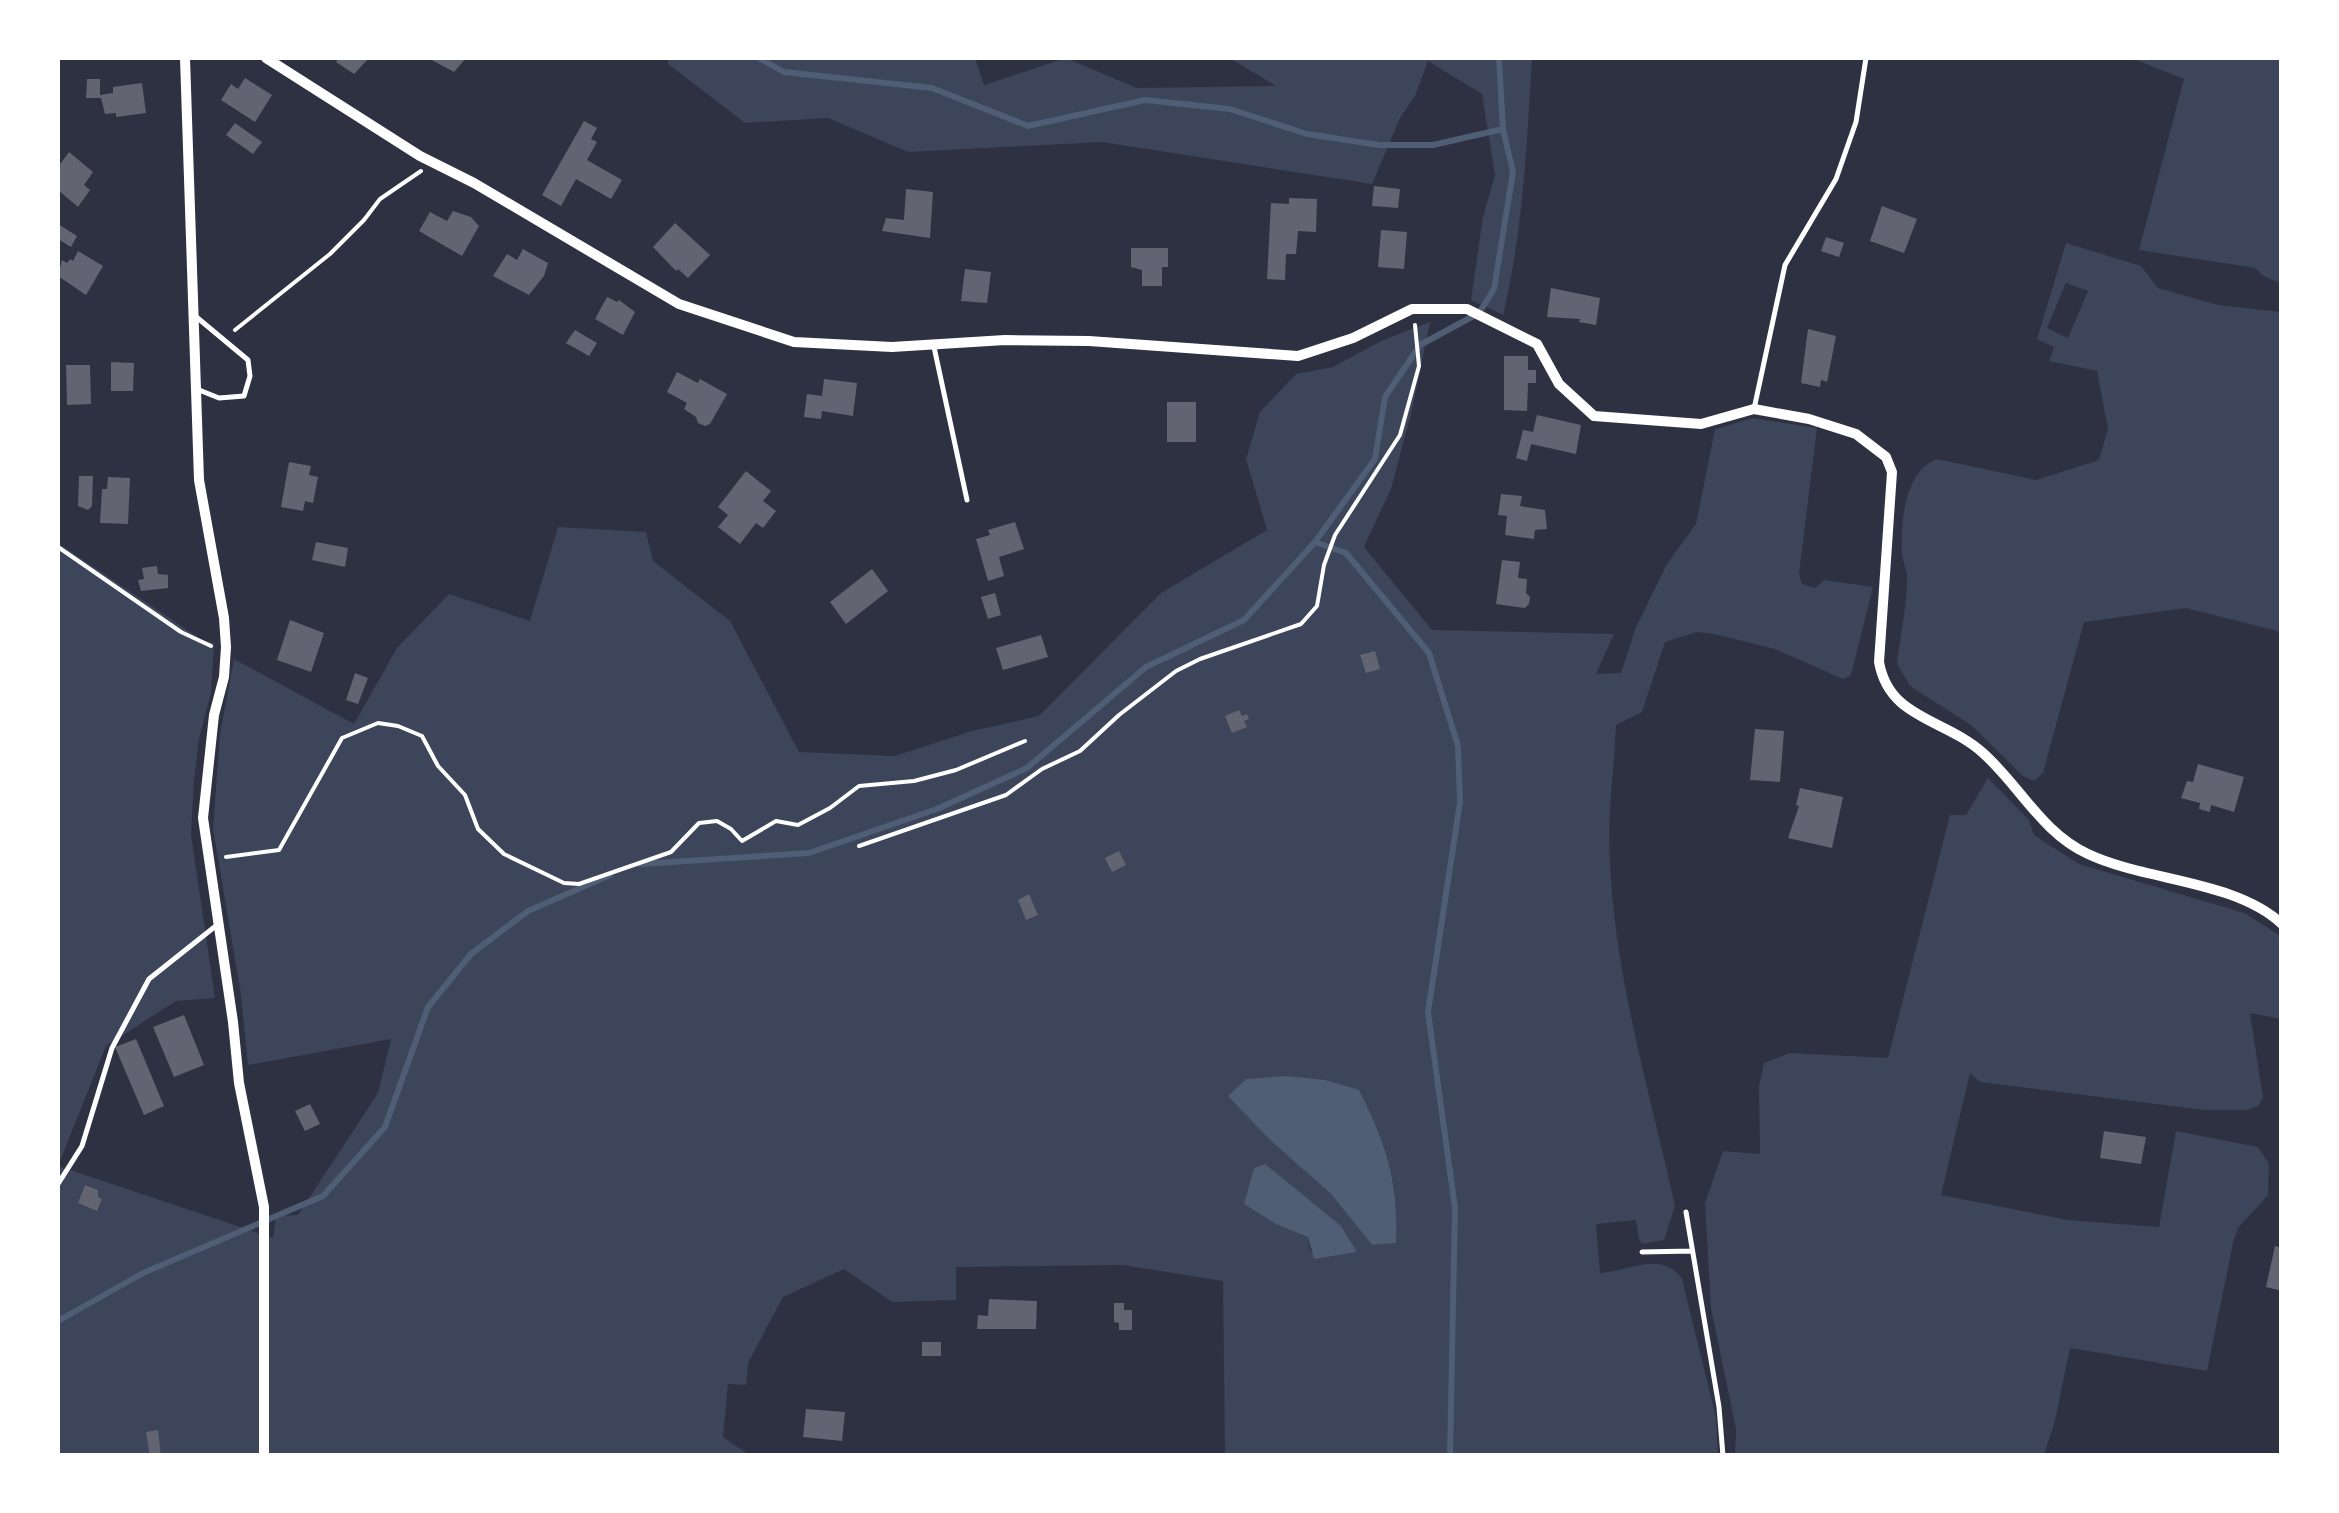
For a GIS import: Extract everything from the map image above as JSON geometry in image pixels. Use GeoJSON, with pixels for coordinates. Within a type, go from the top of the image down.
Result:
{"type":"FeatureCollection","features":[{"type":"Feature","properties":{"kind":"street"},"geometry":{"type":"LineString","coordinates":[[184,58],[199,480],[226,646],[203,818],[239,1083],[264,1223],[264,1456]]}},
{"type":"Feature","properties":{"kind":"street"},"geometry":{"type":"LineString","coordinates":[[266,58],[433,163],[474,183],[679,304],[794,342],[892,347],[1089,341],[1298,356],[1353,338],[1412,309],[1467,309],[1537,344],[1559,384],[1594,416],[1700,424],[1754,409],[1809,419],[1856,434],[1886,458],[1892,472],[1892,520],[1879,662],[1890,695],[1982,752],[2044,822],[2068,843],[2120,866],[2231,896],[2282,924]]}},
{"type":"Feature","properties":{"kind":"lane"},"geometry":{"type":"LineString","coordinates":[[1754,409],[1786,265],[1836,178],[1856,122],[1866,58]]}},
{"type":"Feature","properties":{"kind":"lane"},"geometry":{"type":"LineString","coordinates":[[194,314],[248,360],[250,376],[244,396],[218,398],[196,389]]}},
{"type":"Feature","properties":{"kind":"lane"},"geometry":{"type":"LineString","coordinates":[[933,344],[967,500]]}},
{"type":"Feature","properties":{"kind":"lane"},"geometry":{"type":"LineString","coordinates":[[58,1184],[82,1146],[112,1048],[150,979],[219,923]]}},
{"type":"Feature","properties":{"kind":"lane"},"geometry":{"type":"LineString","coordinates":[[1686,1212],[1720,1407],[1723,1456]]}},
{"type":"Feature","properties":{"kind":"lane"},"geometry":{"type":"LineString","coordinates":[[1642,1252],[1692,1250]]}},
{"type":"Feature","properties":{"kind":"path"},"geometry":{"type":"LineString","coordinates":[[222,340],[330,254],[380,199],[433,163]]}},
{"type":"Feature","properties":{"kind":"path"},"geometry":{"type":"LineString","coordinates":[[859,846],[1006,795],[1042,769],[1080,751],[1119,714],[1200,659],[1301,624],[1317,606],[1324,565],[1335,535],[1400,435],[1418,366],[1416,332]]}},
{"type":"Feature","properties":{"kind":"path"},"geometry":{"type":"LineString","coordinates":[[58,548],[206,646],[226,646]]}},
{"type":"Feature","properties":{"kind":"path"},"geometry":{"type":"LineString","coordinates":[[207,860],[279,850],[342,738],[378,724],[398,726],[422,736],[438,766],[465,796],[478,829],[504,854],[564,883],[578,884],[671,852],[699,824],[717,821],[742,841],[776,821],[798,824],[830,808],[860,786],[914,781],[956,770],[1025,740]]}},
{"type":"Feature","properties":{"kind":"shaded area"},"geometry":{"type":"Polygon","coordinates":[[[668,58],[975,58],[984,85],[1066,58],[1137,88],[1276,86],[1229,58],[1532,58],[1520,219],[1503,315],[1471,300],[1483,217],[1495,175],[1482,94],[1428,61],[1372,184],[1102,142],[908,152],[828,118],[745,123],[668,64],[668,58]]]}},
{"type":"Feature","properties":{"kind":"shaded area"},"geometry":{"type":"Polygon","coordinates":[[[2131,58],[2281,58],[2281,283],[2255,268],[2139,250],[2184,79],[2131,58]]]}},
{"type":"Feature","properties":{"kind":"shaded area"},"geometry":{"type":"Polygon","coordinates":[[[2066,243],[2141,266],[2158,288],[2218,305],[2281,312],[2281,632],[2186,608],[2084,622],[2043,773],[2034,781],[2023,776],[1971,725],[1910,686],[1897,664],[1907,589],[1902,555],[1903,514],[1911,486],[1926,465],[1937,459],[2036,480],[2099,460],[2108,429],[2097,371],[2049,361],[2054,347],[2037,339],[2066,243]],[[2066,283],[2047,328],[2068,338],[2088,291],[2066,283]]]}},
{"type":"Feature","properties":{"kind":"shaded area"},"geometry":{"type":"Polygon","coordinates":[[[1430,322],[1391,489],[1364,547],[1432,630],[1614,634],[1596,674],[1621,673],[1636,627],[1667,564],[1696,524],[1715,429],[1753,418],[1817,428],[1799,574],[1802,584],[1815,588],[1824,580],[1873,587],[1851,675],[1843,679],[1775,649],[1697,632],[1665,642],[1642,712],[1616,725],[1609,828],[1613,906],[1635,1035],[1675,1206],[1664,1240],[1643,1244],[1636,1220],[1596,1224],[1600,1273],[1655,1264],[1674,1270],[1682,1279],[1716,1417],[1718,1455],[1225,1455],[1223,1281],[1123,1265],[956,1267],[956,1300],[892,1302],[844,1269],[783,1297],[748,1363],[746,1385],[728,1384],[723,1437],[749,1455],[58,1455],[58,1166],[273,1238],[276,1216],[298,1215],[378,1093],[391,1039],[248,1065],[241,995],[213,829],[220,734],[234,659],[354,724],[397,648],[449,594],[530,621],[558,527],[646,532],[653,561],[730,621],[799,752],[895,756],[972,731],[1039,716],[1161,593],[1267,530],[1246,459],[1260,412],[1296,374],[1333,367],[1383,340],[1430,322]],[[1359,1090],[1270,1140],[1331,1194],[1372,1245],[1396,1242],[1389,1163],[1359,1090]],[[1265,1164],[1308,1237],[1310,1251],[1357,1252],[1278,1176],[1265,1164]]]}},
{"type":"Feature","properties":{"kind":"shaded area"},"geometry":{"type":"Polygon","coordinates":[[[58,543],[202,640],[214,643],[211,693],[199,739],[191,834],[215,998],[176,1001],[106,1046],[58,1166],[58,543]]]}},
{"type":"Feature","properties":{"kind":"shaded area"},"geometry":{"type":"Polygon","coordinates":[[[1988,778],[2029,820],[2034,835],[2079,864],[2244,913],[2281,936],[2281,1019],[2250,1013],[2263,1098],[2258,1106],[2248,1110],[2204,1110],[1980,1082],[1970,1073],[1941,1195],[2068,1220],[2159,1227],[2176,1131],[2258,1147],[2269,1164],[2268,1195],[2238,1228],[2207,1371],[2070,1348],[2044,1455],[1735,1455],[1736,1429],[1711,1308],[1705,1203],[1723,1151],[1760,1154],[1759,1086],[1764,1063],[1790,1053],[1888,1058],[1950,815],[1966,815],[1988,778]]]}},
{"type":"Feature","properties":{"kind":"shaded area"},"geometry":{"type":"Polygon","coordinates":[[[1285,1076],[1325,1080],[1359,1090],[1389,1164],[1396,1243],[1372,1245],[1331,1194],[1228,1096],[1246,1079],[1285,1076]]]}},
{"type":"Feature","properties":{"kind":"shaded area"},"geometry":{"type":"Polygon","coordinates":[[[1265,1164],[1341,1226],[1357,1252],[1314,1259],[1308,1237],[1276,1224],[1244,1204],[1254,1168],[1265,1164]]]}},
{"type":"Feature","properties":{"kind":"building"},"geometry":{"type":"Polygon","coordinates":[[[339,58],[369,58],[354,74],[336,62],[339,58]]]}},
{"type":"Feature","properties":{"kind":"building"},"geometry":{"type":"Polygon","coordinates":[[[428,58],[466,58],[454,72],[428,58]]]}},
{"type":"Feature","properties":{"kind":"building"},"geometry":{"type":"Polygon","coordinates":[[[245,78],[272,95],[255,122],[221,100],[231,84],[238,89],[245,78]]]}},
{"type":"Feature","properties":{"kind":"building"},"geometry":{"type":"Polygon","coordinates":[[[87,79],[100,79],[100,95],[113,93],[113,87],[142,83],[146,113],[116,117],[116,113],[105,114],[101,98],[86,98],[87,79]]]}},
{"type":"Feature","properties":{"kind":"building"},"geometry":{"type":"Polygon","coordinates":[[[584,121],[597,128],[591,139],[597,142],[587,160],[622,180],[611,199],[576,179],[561,206],[542,195],[584,121]]]}},
{"type":"Feature","properties":{"kind":"building"},"geometry":{"type":"Polygon","coordinates":[[[235,123],[262,142],[253,154],[226,135],[235,123]]]}},
{"type":"Feature","properties":{"kind":"building"},"geometry":{"type":"Polygon","coordinates":[[[69,152],[93,172],[84,185],[90,190],[78,207],[58,190],[58,167],[69,152]]]}},
{"type":"Feature","properties":{"kind":"building"},"geometry":{"type":"Polygon","coordinates":[[[1374,186],[1400,189],[1398,208],[1372,206],[1374,186]]]}},
{"type":"Feature","properties":{"kind":"building"},"geometry":{"type":"Polygon","coordinates":[[[906,189],[933,192],[930,238],[882,231],[886,218],[904,220],[906,189]]]}},
{"type":"Feature","properties":{"kind":"building"},"geometry":{"type":"Polygon","coordinates":[[[1289,198],[1317,199],[1316,232],[1298,231],[1296,254],[1286,254],[1285,280],[1267,279],[1271,203],[1289,204],[1289,198]]]}},
{"type":"Feature","properties":{"kind":"building"},"geometry":{"type":"Polygon","coordinates":[[[1882,206],[1917,219],[1904,253],[1870,241],[1882,206]]]}},
{"type":"Feature","properties":{"kind":"building"},"geometry":{"type":"Polygon","coordinates":[[[453,211],[471,217],[479,226],[462,256],[419,231],[430,212],[447,221],[453,211]]]}},
{"type":"Feature","properties":{"kind":"building"},"geometry":{"type":"Polygon","coordinates":[[[675,223],[710,255],[688,278],[653,247],[675,223]]]}},
{"type":"Feature","properties":{"kind":"building"},"geometry":{"type":"Polygon","coordinates":[[[58,224],[77,236],[71,247],[58,239],[58,224]]]}},
{"type":"Feature","properties":{"kind":"building"},"geometry":{"type":"Polygon","coordinates":[[[1381,230],[1407,232],[1404,269],[1378,267],[1381,230]]]}},
{"type":"Feature","properties":{"kind":"building"},"geometry":{"type":"Polygon","coordinates":[[[1826,237],[1844,243],[1839,257],[1821,251],[1826,237]]]}},
{"type":"Feature","properties":{"kind":"building"},"geometry":{"type":"Polygon","coordinates":[[[1131,248],[1168,248],[1162,286],[1142,286],[1142,270],[1131,267],[1131,248]]]}},
{"type":"Feature","properties":{"kind":"building"},"geometry":{"type":"Polygon","coordinates":[[[523,249],[548,263],[544,276],[529,295],[493,276],[507,254],[517,260],[523,249]]]}},
{"type":"Feature","properties":{"kind":"building"},"geometry":{"type":"Polygon","coordinates":[[[78,251],[103,266],[86,295],[58,276],[62,260],[73,261],[78,251]]]}},
{"type":"Feature","properties":{"kind":"building"},"geometry":{"type":"Polygon","coordinates":[[[965,269],[991,272],[987,303],[961,301],[965,269]]]}},
{"type":"Feature","properties":{"kind":"building"},"geometry":{"type":"Polygon","coordinates":[[[1551,288],[1600,298],[1596,325],[1579,322],[1580,319],[1547,317],[1551,288]]]}},
{"type":"Feature","properties":{"kind":"building"},"geometry":{"type":"Polygon","coordinates":[[[607,297],[619,300],[635,312],[623,335],[595,319],[607,297]]]}},
{"type":"Feature","properties":{"kind":"building"},"geometry":{"type":"Polygon","coordinates":[[[1808,329],[1836,336],[1827,382],[1821,380],[1820,387],[1801,383],[1808,329]]]}},
{"type":"Feature","properties":{"kind":"building"},"geometry":{"type":"Polygon","coordinates":[[[575,330],[597,343],[589,356],[566,343],[575,330]]]}},
{"type":"Feature","properties":{"kind":"building"},"geometry":{"type":"Polygon","coordinates":[[[1504,356],[1528,356],[1528,370],[1536,370],[1536,383],[1528,383],[1527,411],[1504,410],[1504,356]]]}},
{"type":"Feature","properties":{"kind":"building"},"geometry":{"type":"Polygon","coordinates":[[[111,362],[134,363],[133,391],[111,391],[111,362]]]}},
{"type":"Feature","properties":{"kind":"building"},"geometry":{"type":"Polygon","coordinates":[[[66,365],[90,365],[91,404],[67,405],[66,365]]]}},
{"type":"Feature","properties":{"kind":"building"},"geometry":{"type":"Polygon","coordinates":[[[677,372],[727,394],[710,424],[698,423],[684,409],[687,403],[667,392],[677,372]]]}},
{"type":"Feature","properties":{"kind":"building"},"geometry":{"type":"Polygon","coordinates":[[[824,379],[857,383],[853,416],[822,411],[821,419],[804,417],[807,394],[822,396],[824,379]]]}},
{"type":"Feature","properties":{"kind":"building"},"geometry":{"type":"Polygon","coordinates":[[[1167,402],[1196,402],[1196,442],[1167,442],[1167,402]]]}},
{"type":"Feature","properties":{"kind":"building"},"geometry":{"type":"Polygon","coordinates":[[[1537,415],[1581,425],[1576,454],[1531,444],[1527,461],[1516,458],[1523,430],[1533,432],[1537,415]]]}},
{"type":"Feature","properties":{"kind":"building"},"geometry":{"type":"Polygon","coordinates":[[[289,462],[311,466],[309,475],[318,477],[313,503],[305,501],[303,511],[281,507],[289,462]]]}},
{"type":"Feature","properties":{"kind":"building"},"geometry":{"type":"Polygon","coordinates":[[[746,471],[771,491],[763,501],[776,511],[763,528],[756,523],[740,544],[718,527],[728,515],[718,507],[746,471]]]}},
{"type":"Feature","properties":{"kind":"building"},"geometry":{"type":"Polygon","coordinates":[[[79,476],[93,476],[92,506],[88,510],[78,506],[79,476]]]}},
{"type":"Feature","properties":{"kind":"building"},"geometry":{"type":"Polygon","coordinates":[[[108,477],[130,478],[128,524],[100,523],[102,489],[107,489],[108,477]]]}},
{"type":"Feature","properties":{"kind":"building"},"geometry":{"type":"Polygon","coordinates":[[[1501,494],[1522,496],[1520,506],[1545,510],[1547,529],[1535,530],[1534,539],[1505,535],[1507,516],[1498,515],[1501,494]]]}},
{"type":"Feature","properties":{"kind":"building"},"geometry":{"type":"Polygon","coordinates":[[[1015,522],[1024,549],[999,557],[1004,576],[988,581],[976,539],[990,535],[988,530],[1015,522]]]}},
{"type":"Feature","properties":{"kind":"building"},"geometry":{"type":"Polygon","coordinates":[[[316,542],[348,548],[345,567],[312,560],[316,542]]]}},
{"type":"Feature","properties":{"kind":"building"},"geometry":{"type":"Polygon","coordinates":[[[1502,560],[1520,562],[1518,578],[1527,579],[1526,593],[1530,597],[1525,608],[1496,604],[1502,560]]]}},
{"type":"Feature","properties":{"kind":"building"},"geometry":{"type":"Polygon","coordinates":[[[157,566],[158,574],[168,575],[168,588],[141,591],[138,580],[144,579],[142,568],[157,566]]]}},
{"type":"Feature","properties":{"kind":"building"},"geometry":{"type":"Polygon","coordinates":[[[872,569],[888,591],[846,624],[830,602],[872,569]]]}},
{"type":"Feature","properties":{"kind":"building"},"geometry":{"type":"Polygon","coordinates":[[[995,593],[1001,615],[988,619],[981,597],[995,593]]]}},
{"type":"Feature","properties":{"kind":"building"},"geometry":{"type":"Polygon","coordinates":[[[290,620],[324,633],[311,672],[277,660],[290,620]]]}},
{"type":"Feature","properties":{"kind":"building"},"geometry":{"type":"Polygon","coordinates":[[[1041,635],[1048,657],[1003,670],[996,648],[1041,635]]]}},
{"type":"Feature","properties":{"kind":"building"},"geometry":{"type":"Polygon","coordinates":[[[1375,651],[1380,669],[1366,673],[1360,655],[1375,651]]]}},
{"type":"Feature","properties":{"kind":"building"},"geometry":{"type":"Polygon","coordinates":[[[355,673],[368,678],[358,704],[346,700],[355,673]]]}},
{"type":"Feature","properties":{"kind":"building"},"geometry":{"type":"Polygon","coordinates":[[[1239,710],[1242,716],[1247,714],[1247,727],[1232,733],[1225,716],[1239,710]]]}},
{"type":"Feature","properties":{"kind":"building"},"geometry":{"type":"Polygon","coordinates":[[[1755,729],[1784,731],[1780,782],[1750,780],[1755,729]]]}},
{"type":"Feature","properties":{"kind":"building"},"geometry":{"type":"Polygon","coordinates":[[[2198,764],[2244,777],[2234,812],[2211,805],[2210,812],[2199,809],[2200,803],[2181,798],[2187,781],[2193,782],[2198,764]]]}},
{"type":"Feature","properties":{"kind":"building"},"geometry":{"type":"Polygon","coordinates":[[[1800,788],[1843,797],[1832,848],[1788,838],[1799,806],[1796,805],[1800,788]]]}},
{"type":"Feature","properties":{"kind":"building"},"geometry":{"type":"Polygon","coordinates":[[[1119,851],[1126,865],[1112,872],[1105,858],[1119,851]]]}},
{"type":"Feature","properties":{"kind":"building"},"geometry":{"type":"Polygon","coordinates":[[[1029,894],[1038,915],[1026,920],[1018,900],[1029,894]]]}},
{"type":"Feature","properties":{"kind":"building"},"geometry":{"type":"Polygon","coordinates":[[[184,1015],[204,1065],[174,1077],[153,1027],[184,1015]]]}},
{"type":"Feature","properties":{"kind":"building"},"geometry":{"type":"Polygon","coordinates":[[[136,1039],[164,1106],[144,1115],[115,1047],[136,1039]]]}},
{"type":"Feature","properties":{"kind":"building"},"geometry":{"type":"Polygon","coordinates":[[[310,1104],[320,1124],[305,1131],[295,1111],[310,1104]]]}},
{"type":"Feature","properties":{"kind":"building"},"geometry":{"type":"Polygon","coordinates":[[[2104,1131],[2146,1137],[2141,1164],[2100,1158],[2104,1131]]]}},
{"type":"Feature","properties":{"kind":"building"},"geometry":{"type":"Polygon","coordinates":[[[85,1185],[98,1190],[102,1199],[97,1211],[78,1203],[85,1185]]]}},
{"type":"Feature","properties":{"kind":"building"},"geometry":{"type":"Polygon","coordinates":[[[2275,1246],[2282,1248],[2282,1291],[2266,1287],[2275,1246]]]}},
{"type":"Feature","properties":{"kind":"building"},"geometry":{"type":"Polygon","coordinates":[[[989,1299],[1037,1301],[1036,1329],[977,1329],[978,1315],[988,1316],[989,1299]]]}},
{"type":"Feature","properties":{"kind":"building"},"geometry":{"type":"Polygon","coordinates":[[[1114,1303],[1124,1303],[1124,1310],[1132,1310],[1132,1330],[1119,1330],[1119,1323],[1114,1322],[1114,1303]]]}},
{"type":"Feature","properties":{"kind":"building"},"geometry":{"type":"Polygon","coordinates":[[[922,1342],[941,1342],[941,1356],[922,1356],[922,1342]]]}},
{"type":"Feature","properties":{"kind":"building"},"geometry":{"type":"Polygon","coordinates":[[[806,1409],[845,1412],[842,1441],[803,1437],[806,1409]]]}},
{"type":"Feature","properties":{"kind":"building"},"geometry":{"type":"Polygon","coordinates":[[[158,1430],[161,1456],[150,1456],[146,1432],[158,1430]]]}},
{"type":"Feature","properties":{"kind":"waterway"},"geometry":{"type":"LineString","coordinates":[[759,58],[784,72],[932,88],[1028,126],[1145,100],[1230,109],[1307,134],[1379,145],[1433,145],[1503,129]]}},
{"type":"Feature","properties":{"kind":"waterway"},"geometry":{"type":"LineString","coordinates":[[640,864],[809,853],[937,809],[1027,768],[1146,667],[1244,620],[1315,542],[1375,459],[1385,397],[1420,345],[1479,313],[1494,289],[1513,172],[1503,129],[1499,58]]}},
{"type":"Feature","properties":{"kind":"waterway"},"geometry":{"type":"LineString","coordinates":[[1315,542],[1346,553],[1429,653],[1458,746],[1460,802],[1428,1012],[1455,1208],[1450,1456]]}},
{"type":"Feature","properties":{"kind":"waterway"},"geometry":{"type":"LineString","coordinates":[[58,1321],[143,1273],[323,1196],[385,1127],[428,1007],[471,954],[528,911],[610,875]]}}]}
